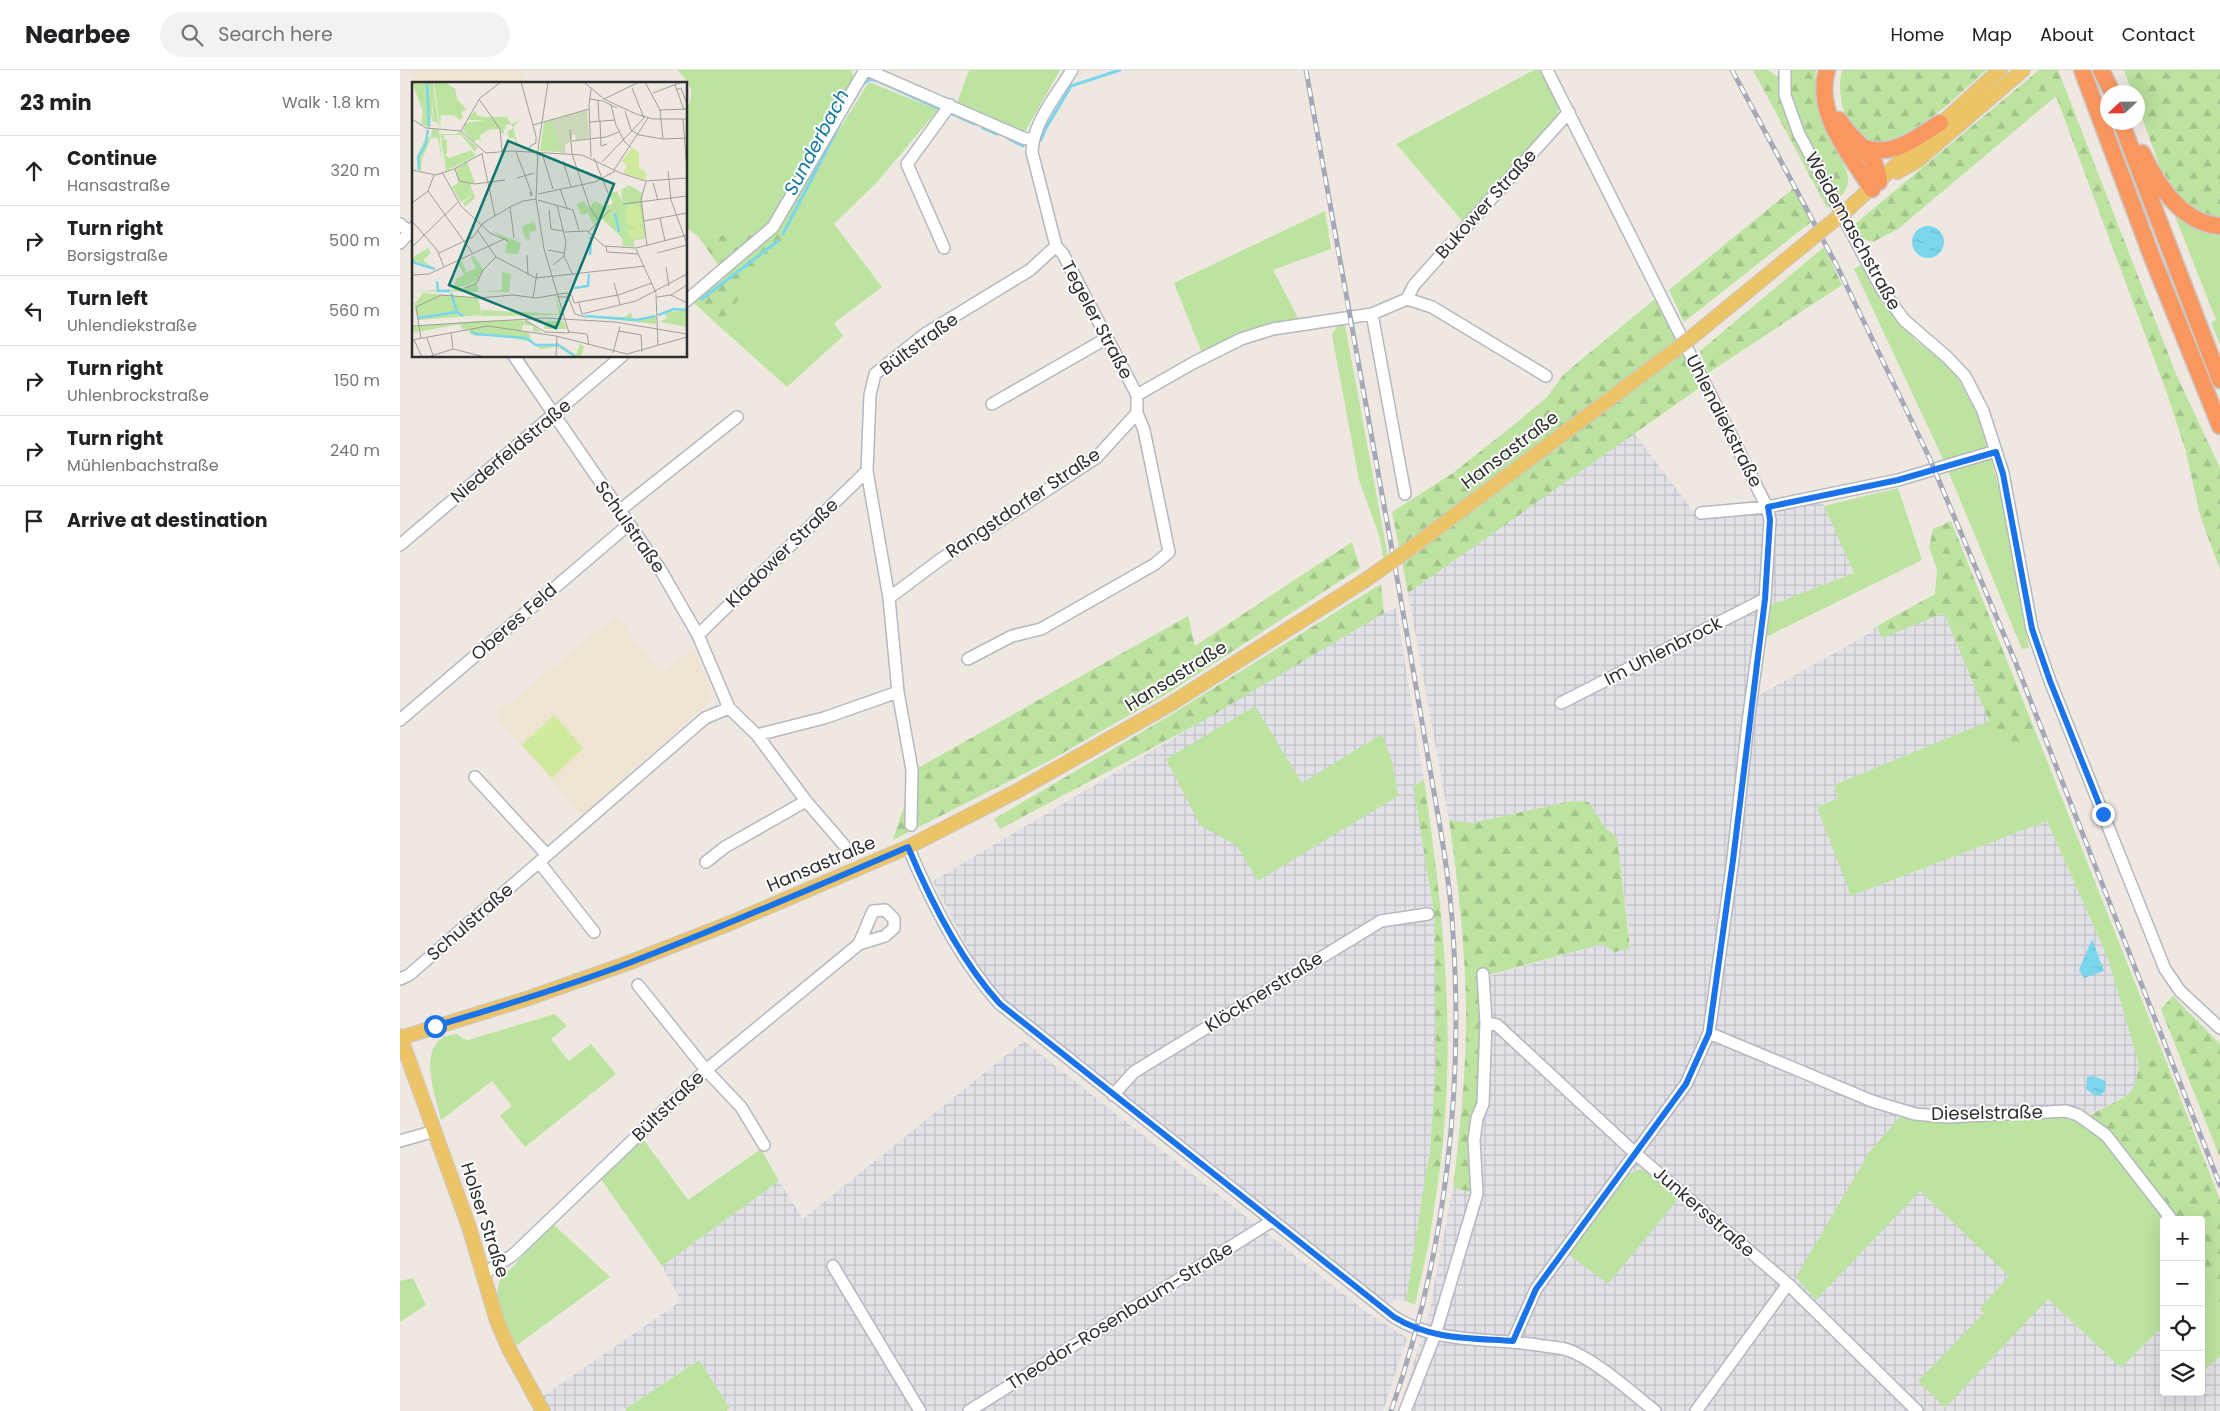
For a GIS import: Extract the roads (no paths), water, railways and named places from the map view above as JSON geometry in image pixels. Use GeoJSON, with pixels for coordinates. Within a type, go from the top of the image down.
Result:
{"type":"FeatureCollection","features":[{"type":"Feature","properties":{"kind":"highway"},"geometry":{"type":"LineString","coordinates":[[1827,70],[1824,93],[1827,109],[1842,143],[1875,186]]}},
{"type":"Feature","properties":{"kind":"highway"},"geometry":{"type":"LineString","coordinates":[[1834,70],[1831,96],[1836,115],[1845,130],[1874,160],[1878,170],[1875,186]]}},
{"type":"Feature","properties":{"kind":"highway"},"geometry":{"type":"LineString","coordinates":[[2080,70],[2220,426]]}},
{"type":"Feature","properties":{"kind":"highway"},"geometry":{"type":"LineString","coordinates":[[2101,70],[2108,85]]}},
{"type":"Feature","properties":{"kind":"highway"},"geometry":{"type":"LineString","coordinates":[[1864,148],[1874,151],[1888,151],[1904,145],[1940,123]]}},
{"type":"Feature","properties":{"kind":"highway"},"geometry":{"type":"LineString","coordinates":[[2124,130],[2220,380]]}},
{"type":"Feature","properties":{"kind":"highway"},"geometry":{"type":"LineString","coordinates":[[2131,130],[2151,171],[2174,204],[2196,219],[2220,226]]}},
{"type":"Feature","properties":{"kind":"main road","name":"Hansastraße"},"geometry":{"type":"LineString","coordinates":[[400,1037],[526,999],[628,963],[728,924],[908,847],[1017,791],[1168,704],[1364,580],[1411,548],[1679,347],[1875,186],[1940,123],[2000,70]]}},
{"type":"Feature","properties":{"kind":"main road","name":"Hansastraße"},"geometry":{"type":"LineString","coordinates":[[1875,186],[1917,161],[2023,70]]}},
{"type":"Feature","properties":{"kind":"main road","name":"Holser Straße"},"geometry":{"type":"LineString","coordinates":[[400,1037],[469,1226],[497,1321],[508,1349],[543,1411]]}},
{"type":"Feature","properties":{"kind":"street"},"geometry":{"type":"LineString","coordinates":[[688,299],[773,227],[866,70],[1024,138],[1033,140]]}},
{"type":"Feature","properties":{"kind":"street"},"geometry":{"type":"LineString","coordinates":[[1056,246],[1032,152],[1033,140],[1038,125],[1072,70]]}},
{"type":"Feature","properties":{"kind":"street","name":"Uhlendiekstraße"},"geometry":{"type":"LineString","coordinates":[[1513,1341],[1536,1289],[1686,1084],[1709,1033],[1733,860],[1765,599],[1770,520],[1768,507],[1547,70]]}},
{"type":"Feature","properties":{"kind":"street","name":"Weidemaschstraße"},"geometry":{"type":"LineString","coordinates":[[1785,70],[1785,96],[1791,115],[1877,281],[1904,320],[1947,357],[1965,376],[1983,410],[2003,474],[2032,629],[2050,681],[2165,968],[2180,991],[2220,1028]]}},
{"type":"Feature","properties":{"kind":"street"},"geometry":{"type":"LineString","coordinates":[[944,248],[907,164],[950,105]]}},
{"type":"Feature","properties":{"kind":"street","name":"Bukower Straße"},"geometry":{"type":"LineString","coordinates":[[1407,299],[1414,285],[1569,112]]}},
{"type":"Feature","properties":{"kind":"street"},"geometry":{"type":"LineString","coordinates":[[400,224],[412,232],[400,243]]}},
{"type":"Feature","properties":{"kind":"street","name":"Tegeler Straße"},"geometry":{"type":"LineString","coordinates":[[1056,246],[1063,254],[1137,395]]}},
{"type":"Feature","properties":{"kind":"street","name":"Bültstraße"},"geometry":{"type":"LineString","coordinates":[[911,825],[912,770],[898,692],[889,598],[867,472],[870,395],[875,374],[925,334],[1030,270],[1056,246]]}},
{"type":"Feature","properties":{"kind":"street"},"geometry":{"type":"LineString","coordinates":[[968,659],[1012,636],[1041,629],[1156,564],[1169,552],[1144,430],[1137,413],[1137,395],[1193,363],[1241,339],[1273,329],[1372,314],[1407,299],[1432,307],[1546,376]]}},
{"type":"Feature","properties":{"kind":"street"},"geometry":{"type":"LineString","coordinates":[[1372,314],[1405,494]]}},
{"type":"Feature","properties":{"kind":"street"},"geometry":{"type":"LineString","coordinates":[[992,404],[1107,338]]}},
{"type":"Feature","properties":{"kind":"street","name":"Schulstraße"},"geometry":{"type":"LineString","coordinates":[[515,358],[628,525],[660,569],[698,634],[729,708],[757,735],[806,802],[844,845]]}},
{"type":"Feature","properties":{"kind":"street","name":"Niederfeldstraße"},"geometry":{"type":"LineString","coordinates":[[400,545],[620,358]]}},
{"type":"Feature","properties":{"kind":"street","name":"Rangstdorfer Straße"},"geometry":{"type":"LineString","coordinates":[[889,598],[941,559],[1096,458],[1137,413]]}},
{"type":"Feature","properties":{"kind":"street"},"geometry":{"type":"LineString","coordinates":[[619,511],[737,418]]}},
{"type":"Feature","properties":{"kind":"street"},"geometry":{"type":"LineString","coordinates":[[1701,513],[1768,507],[1898,480],[1996,452]]}},
{"type":"Feature","properties":{"kind":"street","name":"Kladower Straße"},"geometry":{"type":"LineString","coordinates":[[698,634],[867,472]]}},
{"type":"Feature","properties":{"kind":"street","name":"Oberes Feld"},"geometry":{"type":"LineString","coordinates":[[400,720],[628,525]]}},
{"type":"Feature","properties":{"kind":"street","name":"Im Uhlenbrock"},"geometry":{"type":"LineString","coordinates":[[1561,704],[1765,599]]}},
{"type":"Feature","properties":{"kind":"street"},"geometry":{"type":"LineString","coordinates":[[757,735],[824,718],[898,692]]}},
{"type":"Feature","properties":{"kind":"street","name":"Schulstraße"},"geometry":{"type":"LineString","coordinates":[[400,979],[409,975],[704,718],[729,708]]}},
{"type":"Feature","properties":{"kind":"street"},"geometry":{"type":"LineString","coordinates":[[475,777],[543,859],[594,932]]}},
{"type":"Feature","properties":{"kind":"street"},"geometry":{"type":"LineString","coordinates":[[706,862],[725,847],[806,802]]}},
{"type":"Feature","properties":{"kind":"street"},"geometry":{"type":"LineString","coordinates":[[908,847],[928,896],[983,985],[1000,1004],[1394,1317],[1416,1329],[1435,1335],[1513,1341],[1568,1350],[1596,1365],[1655,1411]]}},
{"type":"Feature","properties":{"kind":"street","name":"Klöcknerstraße"},"geometry":{"type":"LineString","coordinates":[[1113,1095],[1134,1072],[1381,921],[1428,914]]}},
{"type":"Feature","properties":{"kind":"street","name":"Bültstraße"},"geometry":{"type":"LineString","coordinates":[[483,1274],[513,1255],[706,1070],[859,944]]}},
{"type":"Feature","properties":{"kind":"street"},"geometry":{"type":"LineString","coordinates":[[1405,1411],[1435,1335],[1476,1194],[1474,1140],[1477,1118],[1483,1104],[1486,1023],[1483,974]]}},
{"type":"Feature","properties":{"kind":"street"},"geometry":{"type":"LineString","coordinates":[[638,984],[706,1070],[740,1107],[764,1145]]}},
{"type":"Feature","properties":{"kind":"street","name":"Junkersstraße"},"geometry":{"type":"LineString","coordinates":[[1486,1023],[1497,1025],[1636,1154],[1788,1284],[1917,1411]]}},
{"type":"Feature","properties":{"kind":"street","name":"Dieselstraße"},"geometry":{"type":"LineString","coordinates":[[1709,1033],[1872,1101],[1915,1114],[1947,1117],[2066,1111],[2078,1115],[2106,1134],[2169,1216]]}},
{"type":"Feature","properties":{"kind":"street"},"geometry":{"type":"LineString","coordinates":[[400,1141],[435,1131]]}},
{"type":"Feature","properties":{"kind":"street","name":"Theodor-Rosenbaum-Straße"},"geometry":{"type":"LineString","coordinates":[[969,1411],[1272,1221]]}},
{"type":"Feature","properties":{"kind":"street"},"geometry":{"type":"LineString","coordinates":[[833,1266],[920,1411]]}},
{"type":"Feature","properties":{"kind":"street"},"geometry":{"type":"LineString","coordinates":[[1696,1411],[1788,1284]]}},
{"type":"Feature","properties":{"kind":"water"},"geometry":{"type":"Polygon","coordinates":[[[1928,226],[1940,230],[1944,242],[1940,254],[1928,258],[1916,254],[1912,242],[1916,230],[1928,226]]]}},
{"type":"Feature","properties":{"kind":"water"},"geometry":{"type":"Polygon","coordinates":[[[2092,939],[2104,971],[2084,978],[2079,970],[2092,939]]]}},
{"type":"Feature","properties":{"kind":"water"},"geometry":{"type":"Polygon","coordinates":[[[2093,1076],[2106,1081],[2105,1091],[2100,1096],[2094,1095],[2086,1089],[2087,1077],[2093,1076]]]}},
{"type":"Feature","properties":{"kind":"waterway","name":"Sunderbach"},"geometry":{"type":"LineString","coordinates":[[1041,140],[1071,86],[1120,70]]}},
{"type":"Feature","properties":{"kind":"waterway","name":"Sunderbach"},"geometry":{"type":"LineString","coordinates":[[863,84],[870,79],[878,81],[939,109]]}},
{"type":"Feature","properties":{"kind":"waterway","name":"Sunderbach"},"geometry":{"type":"LineString","coordinates":[[952,114],[974,124]]}},
{"type":"Feature","properties":{"kind":"waterway","name":"Sunderbach"},"geometry":{"type":"LineString","coordinates":[[783,234],[840,124]]}},
{"type":"Feature","properties":{"kind":"waterway","name":"Sunderbach"},"geometry":{"type":"LineString","coordinates":[[983,128],[997,134]]}},
{"type":"Feature","properties":{"kind":"waterway","name":"Sunderbach"},"geometry":{"type":"LineString","coordinates":[[1009,139],[1023,146]]}},
{"type":"Feature","properties":{"kind":"waterway","name":"Sunderbach"},"geometry":{"type":"LineString","coordinates":[[702,299],[778,241]]}},
{"type":"Feature","properties":{"kind":"railway"},"geometry":{"type":"LineString","coordinates":[[1306,70],[1416,688],[1442,841],[1452,919],[1456,1044],[1447,1168],[1438,1230],[1426,1291],[1410,1352],[1391,1411]]}},
{"type":"Feature","properties":{"kind":"railway"},"geometry":{"type":"LineString","coordinates":[[1732,70],[1837,266],[1929,457],[2015,661],[2220,1185]]}}]}
